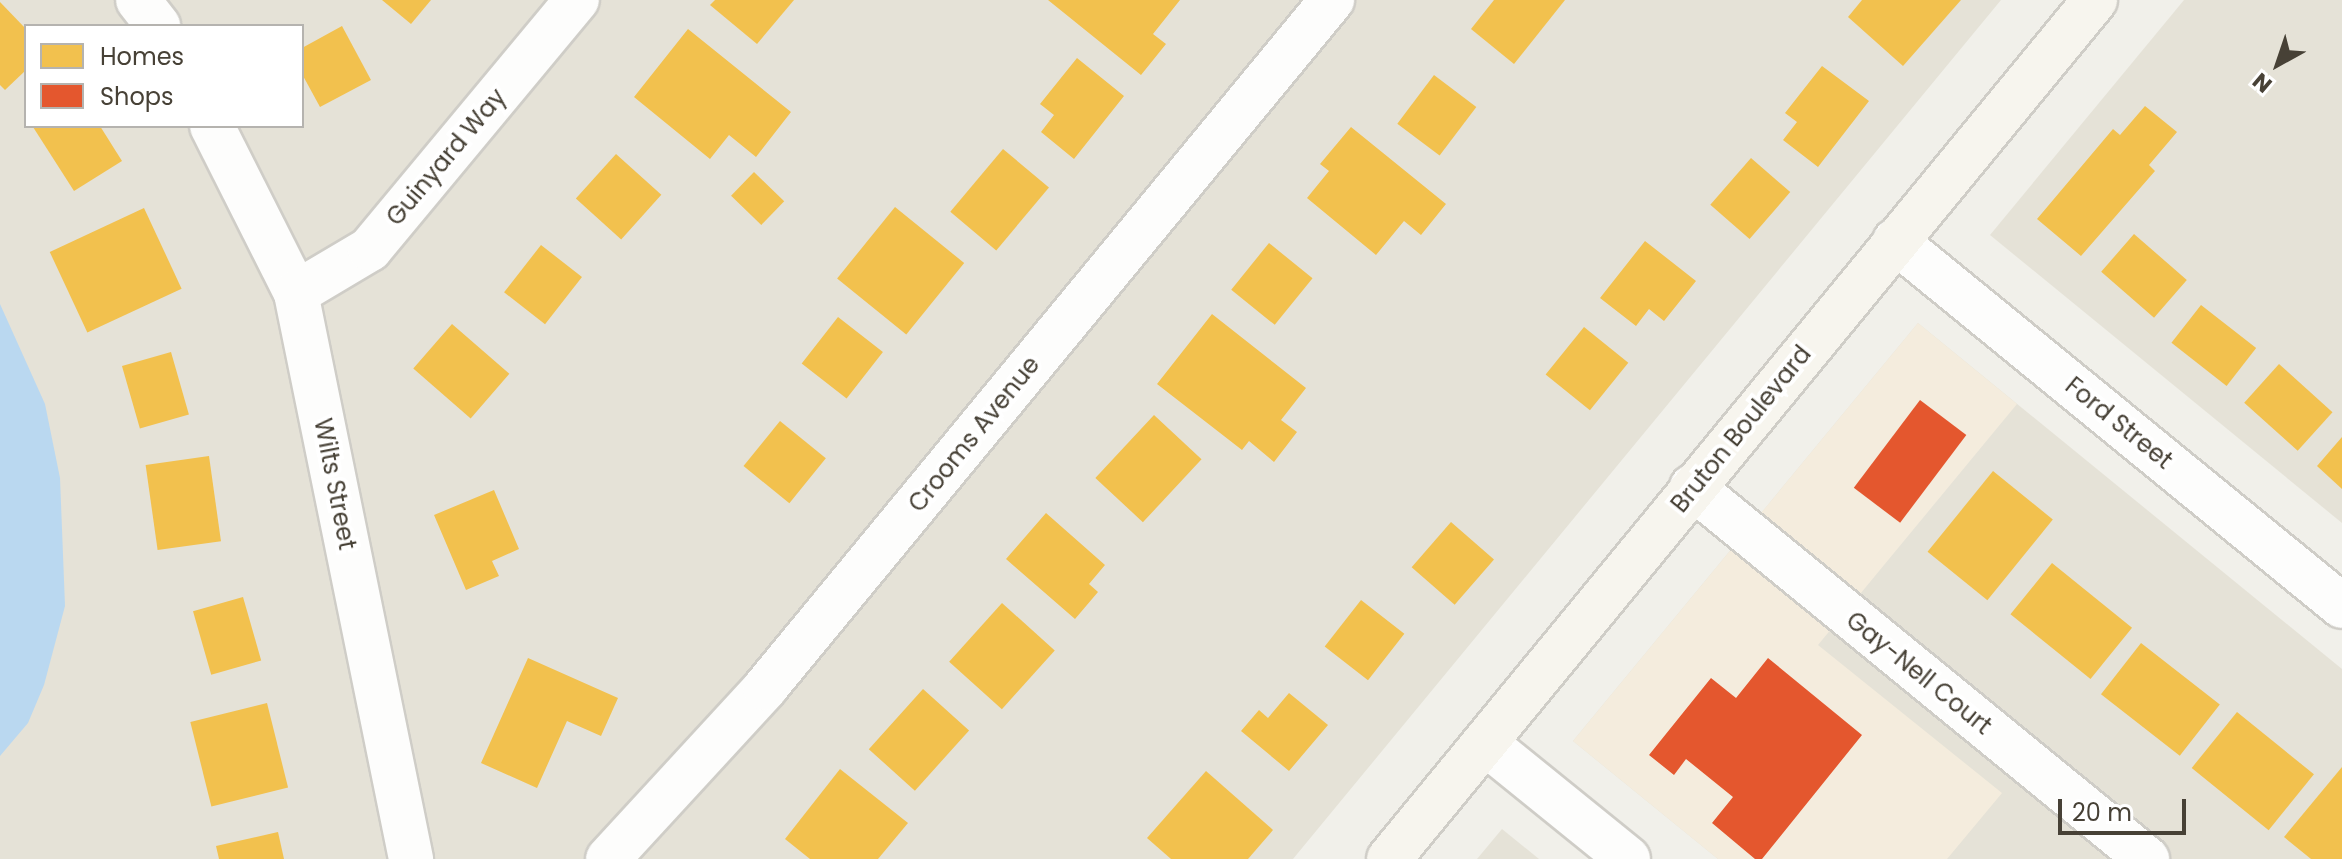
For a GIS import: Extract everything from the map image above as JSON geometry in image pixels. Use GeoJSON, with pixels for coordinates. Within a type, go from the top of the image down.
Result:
{"type":"FeatureCollection","features":[{"type":"Feature","properties":{"kind":"street"},"geometry":{"type":"LineString","coordinates":[[138,0],[156,24]]}},
{"type":"Feature","properties":{"kind":"street","name":"Guinyard Way"},"geometry":{"type":"LineString","coordinates":[[296,293],[370,249],[577,0]]}},
{"type":"Feature","properties":{"kind":"street","name":"Crooms Avenue"},"geometry":{"type":"LineString","coordinates":[[608,859],[765,688],[1332,0]]}},
{"type":"Feature","properties":{"kind":"street","name":"Bruton Boulevard"},"geometry":{"type":"LineString","coordinates":[[1389,859],[2095,0]]}},
{"type":"Feature","properties":{"kind":"street","name":"Wilts Street"},"geometry":{"type":"LineString","coordinates":[[213,128],[296,293],[411,859]]}},
{"type":"Feature","properties":{"kind":"street","name":"Ford Street"},"geometry":{"type":"LineString","coordinates":[[1895,241],[2342,606]]}},
{"type":"Feature","properties":{"kind":"street","name":"Gay-Nell Court"},"geometry":{"type":"LineString","coordinates":[[1692,487],[2147,859]]}},
{"type":"Feature","properties":{"kind":"street"},"geometry":{"type":"LineString","coordinates":[[1485,743],[1628,859]]}},
{"type":"Feature","properties":{"kind":"shaded area"},"geometry":{"type":"Polygon","coordinates":[[[0,0],[2001,0],[1293,859],[0,859],[0,0]]]}},
{"type":"Feature","properties":{"kind":"shaded area"},"geometry":{"type":"Polygon","coordinates":[[[2184,0],[2342,0],[2342,523],[1990,235],[2184,0]]]}},
{"type":"Feature","properties":{"kind":"shaded area"},"geometry":{"type":"Polygon","coordinates":[[[1918,323],[2342,669],[2342,859],[1718,859],[1573,741],[1918,323]]]}},
{"type":"Feature","properties":{"kind":"shaded area"},"geometry":{"type":"Polygon","coordinates":[[[1918,323],[2017,404],[1818,645],[2002,793],[1947,859],[1718,859],[1573,741],[1918,323]]]}},
{"type":"Feature","properties":{"kind":"shaded area"},"geometry":{"type":"Polygon","coordinates":[[[1502,829],[1539,859],[1477,859],[1502,829]]]}},
{"type":"Feature","properties":{"kind":"water"},"geometry":{"type":"Polygon","coordinates":[[[0,304],[45,404],[60,478],[65,606],[44,685],[28,723],[0,756],[0,304]]]}},
{"type":"Feature","properties":{"kind":"building: Homes"},"geometry":{"type":"Polygon","coordinates":[[[382,0],[431,0],[411,24],[382,0]]]}},
{"type":"Feature","properties":{"kind":"building: Homes"},"geometry":{"type":"Polygon","coordinates":[[[715,0],[794,0],[757,44],[710,5],[715,0]]]}},
{"type":"Feature","properties":{"kind":"building: Homes"},"geometry":{"type":"Polygon","coordinates":[[[1048,0],[1180,0],[1153,34],[1166,44],[1141,75],[1048,0]]]}},
{"type":"Feature","properties":{"kind":"building: Homes"},"geometry":{"type":"Polygon","coordinates":[[[1494,0],[1565,0],[1514,64],[1471,29],[1494,0]]]}},
{"type":"Feature","properties":{"kind":"building: Homes"},"geometry":{"type":"Polygon","coordinates":[[[1862,0],[1961,0],[1903,66],[1848,17],[1862,0]]]}},
{"type":"Feature","properties":{"kind":"building: Homes"},"geometry":{"type":"Polygon","coordinates":[[[0,2],[24,27],[24,72],[5,90],[0,85],[0,2]]]}},
{"type":"Feature","properties":{"kind":"building: Homes"},"geometry":{"type":"Polygon","coordinates":[[[342,26],[371,80],[320,107],[304,78],[304,47],[342,26]]]}},
{"type":"Feature","properties":{"kind":"building: Homes"},"geometry":{"type":"Polygon","coordinates":[[[688,29],[791,112],[756,157],[729,135],[710,159],[634,97],[688,29]]]}},
{"type":"Feature","properties":{"kind":"building: Homes"},"geometry":{"type":"Polygon","coordinates":[[[1077,58],[1124,96],[1074,159],[1041,132],[1054,115],[1040,104],[1077,58]]]}},
{"type":"Feature","properties":{"kind":"building: Homes"},"geometry":{"type":"Polygon","coordinates":[[[1822,66],[1869,101],[1818,167],[1783,140],[1797,122],[1785,113],[1822,66]]]}},
{"type":"Feature","properties":{"kind":"building: Homes"},"geometry":{"type":"Polygon","coordinates":[[[1434,75],[1476,107],[1440,156],[1397,124],[1434,75]]]}},
{"type":"Feature","properties":{"kind":"building: Homes"},"geometry":{"type":"Polygon","coordinates":[[[2145,106],[2177,132],[2149,165],[2155,171],[2081,256],[2037,219],[2113,129],[2120,135],[2145,106]]]}},
{"type":"Feature","properties":{"kind":"building: Homes"},"geometry":{"type":"Polygon","coordinates":[[[1351,127],[1446,204],[1421,235],[1404,221],[1376,255],[1307,198],[1329,171],[1320,164],[1351,127]]]}},
{"type":"Feature","properties":{"kind":"building: Homes"},"geometry":{"type":"Polygon","coordinates":[[[34,128],[101,128],[122,161],[74,191],[34,128]]]}},
{"type":"Feature","properties":{"kind":"building: Homes"},"geometry":{"type":"Polygon","coordinates":[[[1003,149],[1049,188],[996,250],[950,212],[1003,149]]]}},
{"type":"Feature","properties":{"kind":"building: Homes"},"geometry":{"type":"Polygon","coordinates":[[[616,154],[661,195],[621,239],[576,199],[616,154]]]}},
{"type":"Feature","properties":{"kind":"building: Homes"},"geometry":{"type":"Polygon","coordinates":[[[1751,158],[1790,192],[1750,239],[1710,205],[1751,158]]]}},
{"type":"Feature","properties":{"kind":"building: Homes"},"geometry":{"type":"Polygon","coordinates":[[[754,172],[784,201],[761,225],[731,196],[754,172]]]}},
{"type":"Feature","properties":{"kind":"building: Homes"},"geometry":{"type":"Polygon","coordinates":[[[895,207],[964,263],[906,335],[837,278],[895,207]]]}},
{"type":"Feature","properties":{"kind":"building: Homes"},"geometry":{"type":"Polygon","coordinates":[[[144,208],[182,289],[87,333],[50,252],[144,208]]]}},
{"type":"Feature","properties":{"kind":"building: Homes"},"geometry":{"type":"Polygon","coordinates":[[[2134,234],[2187,280],[2154,318],[2101,272],[2134,234]]]}},
{"type":"Feature","properties":{"kind":"building: Homes"},"geometry":{"type":"Polygon","coordinates":[[[1645,241],[1696,281],[1664,321],[1649,309],[1636,326],[1600,298],[1645,241]]]}},
{"type":"Feature","properties":{"kind":"building: Homes"},"geometry":{"type":"Polygon","coordinates":[[[1269,243],[1313,278],[1275,325],[1231,290],[1269,243]]]}},
{"type":"Feature","properties":{"kind":"building: Homes"},"geometry":{"type":"Polygon","coordinates":[[[541,245],[582,277],[545,324],[504,292],[541,245]]]}},
{"type":"Feature","properties":{"kind":"building: Homes"},"geometry":{"type":"Polygon","coordinates":[[[2201,305],[2256,348],[2227,386],[2171,343],[2201,305]]]}},
{"type":"Feature","properties":{"kind":"building: Homes"},"geometry":{"type":"Polygon","coordinates":[[[1212,314],[1306,388],[1281,420],[1297,432],[1274,462],[1249,441],[1242,450],[1157,384],[1212,314]]]}},
{"type":"Feature","properties":{"kind":"building: Homes"},"geometry":{"type":"Polygon","coordinates":[[[838,317],[883,352],[847,399],[802,363],[838,317]]]}},
{"type":"Feature","properties":{"kind":"building: Homes"},"geometry":{"type":"Polygon","coordinates":[[[452,324],[509,374],[471,418],[413,369],[452,324]]]}},
{"type":"Feature","properties":{"kind":"building: Homes"},"geometry":{"type":"Polygon","coordinates":[[[1584,327],[1628,363],[1590,410],[1546,374],[1584,327]]]}},
{"type":"Feature","properties":{"kind":"building: Homes"},"geometry":{"type":"Polygon","coordinates":[[[171,352],[189,414],[140,429],[122,366],[171,352]]]}},
{"type":"Feature","properties":{"kind":"building: Homes"},"geometry":{"type":"Polygon","coordinates":[[[2279,364],[2333,412],[2298,451],[2244,403],[2279,364]]]}},
{"type":"Feature","properties":{"kind":"building: Homes"},"geometry":{"type":"Polygon","coordinates":[[[1154,415],[1202,459],[1143,522],[1095,478],[1154,415]]]}},
{"type":"Feature","properties":{"kind":"building: Homes"},"geometry":{"type":"Polygon","coordinates":[[[780,421],[826,458],[789,503],[743,466],[780,421]]]}},
{"type":"Feature","properties":{"kind":"building: Homes"},"geometry":{"type":"Polygon","coordinates":[[[2342,437],[2342,489],[2317,466],[2342,437]]]}},
{"type":"Feature","properties":{"kind":"building: Homes"},"geometry":{"type":"Polygon","coordinates":[[[209,456],[221,541],[158,550],[146,465],[209,456]]]}},
{"type":"Feature","properties":{"kind":"building: Homes"},"geometry":{"type":"Polygon","coordinates":[[[1993,471],[2053,519],[1987,600],[1928,552],[1993,471]]]}},
{"type":"Feature","properties":{"kind":"building: Homes"},"geometry":{"type":"Polygon","coordinates":[[[494,490],[519,549],[492,561],[499,576],[466,590],[434,515],[494,490]]]}},
{"type":"Feature","properties":{"kind":"building: Homes"},"geometry":{"type":"Polygon","coordinates":[[[1046,513],[1105,565],[1089,584],[1098,592],[1075,619],[1006,559],[1046,513]]]}},
{"type":"Feature","properties":{"kind":"building: Homes"},"geometry":{"type":"Polygon","coordinates":[[[1451,522],[1494,559],[1455,605],[1412,567],[1451,522]]]}},
{"type":"Feature","properties":{"kind":"building: Homes"},"geometry":{"type":"Polygon","coordinates":[[[2052,563],[2132,628],[2091,679],[2010,614],[2052,563]]]}},
{"type":"Feature","properties":{"kind":"building: Homes"},"geometry":{"type":"Polygon","coordinates":[[[243,597],[261,660],[211,675],[193,611],[243,597]]]}},
{"type":"Feature","properties":{"kind":"building: Homes"},"geometry":{"type":"Polygon","coordinates":[[[1361,600],[1404,634],[1368,680],[1325,646],[1361,600]]]}},
{"type":"Feature","properties":{"kind":"building: Homes"},"geometry":{"type":"Polygon","coordinates":[[[1002,603],[1055,651],[1002,709],[949,662],[1002,603]]]}},
{"type":"Feature","properties":{"kind":"building: Homes"},"geometry":{"type":"Polygon","coordinates":[[[2141,643],[2220,705],[2180,756],[2101,694],[2141,643]]]}},
{"type":"Feature","properties":{"kind":"building: Homes"},"geometry":{"type":"Polygon","coordinates":[[[528,658],[618,698],[601,736],[567,721],[537,788],[481,763],[528,658]]]}},
{"type":"Feature","properties":{"kind":"building: Homes"},"geometry":{"type":"Polygon","coordinates":[[[923,689],[969,730],[915,791],[869,749],[923,689]]]}},
{"type":"Feature","properties":{"kind":"building: Homes"},"geometry":{"type":"Polygon","coordinates":[[[1289,693],[1328,725],[1289,771],[1241,731],[1259,710],[1268,718],[1289,693]]]}},
{"type":"Feature","properties":{"kind":"building: Homes"},"geometry":{"type":"Polygon","coordinates":[[[267,703],[288,787],[211,807],[190,722],[267,703]]]}},
{"type":"Feature","properties":{"kind":"building: Homes"},"geometry":{"type":"Polygon","coordinates":[[[2237,712],[2314,774],[2269,830],[2192,768],[2237,712]]]}},
{"type":"Feature","properties":{"kind":"building: Homes"},"geometry":{"type":"Polygon","coordinates":[[[2342,767],[2342,859],[2311,859],[2284,837],[2342,767]]]}},
{"type":"Feature","properties":{"kind":"building: Homes"},"geometry":{"type":"Polygon","coordinates":[[[840,769],[908,823],[878,859],[810,859],[785,839],[840,769]]]}},
{"type":"Feature","properties":{"kind":"building: Homes"},"geometry":{"type":"Polygon","coordinates":[[[1206,771],[1273,830],[1248,859],[1171,859],[1147,838],[1206,771]]]}},
{"type":"Feature","properties":{"kind":"building: Homes"},"geometry":{"type":"Polygon","coordinates":[[[278,832],[284,859],[219,859],[216,846],[278,832]]]}},
{"type":"Feature","properties":{"kind":"building: Shops"},"geometry":{"type":"Polygon","coordinates":[[[1920,400],[1966,435],[1900,523],[1854,488],[1920,400]]]}},
{"type":"Feature","properties":{"kind":"building: Shops"},"geometry":{"type":"Polygon","coordinates":[[[1768,658],[1862,735],[1762,859],[1755,859],[1712,823],[1733,797],[1686,759],[1674,775],[1649,755],[1711,678],[1736,698],[1768,658]]]}}]}
